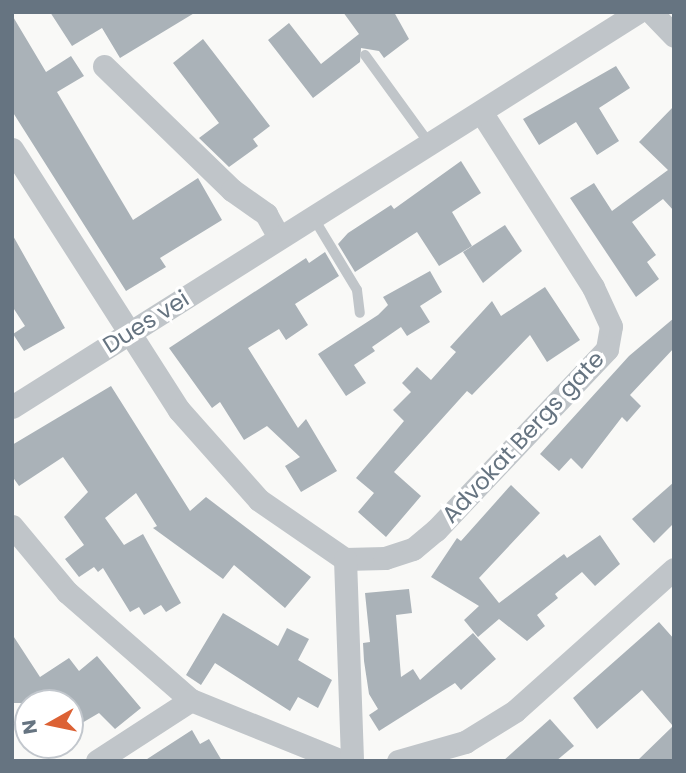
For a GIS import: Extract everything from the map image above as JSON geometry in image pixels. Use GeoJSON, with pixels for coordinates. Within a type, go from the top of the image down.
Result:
{"type":"FeatureCollection","features":[{"type":"Feature","properties":{"kind":"street","name":"Dues vei"},"geometry":{"type":"LineString","coordinates":[[12,407],[638,12]]}},
{"type":"Feature","properties":{"kind":"street"},"geometry":{"type":"LineString","coordinates":[[651,12],[674,36]]}},
{"type":"Feature","properties":{"kind":"street"},"geometry":{"type":"LineString","coordinates":[[104,66],[232,190],[266,214],[279,237]]}},
{"type":"Feature","properties":{"kind":"street","name":"Advokat Bergs gate"},"geometry":{"type":"LineString","coordinates":[[345,559],[385,558],[413,548],[607,349],[611,326],[593,287],[481,112]]}},
{"type":"Feature","properties":{"kind":"street"},"geometry":{"type":"LineString","coordinates":[[12,149],[126,335],[179,410],[259,500],[345,559],[352,761]]}},
{"type":"Feature","properties":{"kind":"street"},"geometry":{"type":"LineString","coordinates":[[12,526],[67,592],[191,700],[342,761]]}},
{"type":"Feature","properties":{"kind":"street"},"geometry":{"type":"LineString","coordinates":[[398,761],[456,746],[515,711],[674,569]]}},
{"type":"Feature","properties":{"kind":"street"},"geometry":{"type":"LineString","coordinates":[[97,761],[191,700]]}},
{"type":"Feature","properties":{"kind":"lane"},"geometry":{"type":"LineString","coordinates":[[365,55],[429,143]]}},
{"type":"Feature","properties":{"kind":"lane"},"geometry":{"type":"LineString","coordinates":[[313,217],[357,290],[360,313]]}},
{"type":"Feature","properties":{"kind":"building"},"geometry":{"type":"Polygon","coordinates":[[[50,12],[196,12],[120,58],[102,28],[72,46],[50,12]]]}},
{"type":"Feature","properties":{"kind":"building"},"geometry":{"type":"Polygon","coordinates":[[[343,12],[394,12],[409,39],[384,58],[379,51],[361,48],[360,62],[313,98],[268,40],[289,23],[321,64],[359,34],[343,12]]]}},
{"type":"Feature","properties":{"kind":"building"},"geometry":{"type":"Polygon","coordinates":[[[12,15],[46,72],[71,56],[84,76],[57,92],[133,220],[198,178],[222,220],[160,258],[166,267],[126,291],[12,111],[12,15]]]}},
{"type":"Feature","properties":{"kind":"building"},"geometry":{"type":"Polygon","coordinates":[[[203,39],[270,126],[253,139],[258,146],[229,167],[199,138],[219,123],[173,63],[203,39]]]}},
{"type":"Feature","properties":{"kind":"building"},"geometry":{"type":"Polygon","coordinates":[[[616,66],[630,88],[599,108],[619,141],[597,155],[576,122],[539,145],[523,119],[616,66]]]}},
{"type":"Feature","properties":{"kind":"building"},"geometry":{"type":"Polygon","coordinates":[[[674,106],[674,211],[663,199],[632,222],[656,255],[647,262],[659,279],[636,297],[570,198],[594,183],[612,211],[668,170],[639,142],[674,106]]]}},
{"type":"Feature","properties":{"kind":"building"},"geometry":{"type":"Polygon","coordinates":[[[461,161],[481,193],[452,212],[472,246],[439,266],[417,232],[355,272],[338,244],[348,233],[391,205],[394,209],[461,161]]]}},
{"type":"Feature","properties":{"kind":"building"},"geometry":{"type":"Polygon","coordinates":[[[505,225],[522,251],[483,283],[463,252],[505,225]]]}},
{"type":"Feature","properties":{"kind":"building"},"geometry":{"type":"Polygon","coordinates":[[[12,234],[65,328],[24,351],[13,334],[25,326],[12,306],[12,234]]]}},
{"type":"Feature","properties":{"kind":"building"},"geometry":{"type":"Polygon","coordinates":[[[325,252],[339,276],[295,304],[308,325],[286,340],[279,329],[248,348],[298,428],[306,419],[337,471],[301,492],[285,466],[300,457],[267,426],[244,440],[220,402],[212,408],[169,348],[306,258],[309,263],[325,252]]]}},
{"type":"Feature","properties":{"kind":"building"},"geometry":{"type":"Polygon","coordinates":[[[430,271],[442,292],[420,306],[430,322],[407,336],[401,327],[372,347],[375,351],[354,365],[366,383],[346,396],[318,354],[378,315],[388,305],[383,297],[430,271]]]}},
{"type":"Feature","properties":{"kind":"building"},"geometry":{"type":"Polygon","coordinates":[[[545,287],[580,340],[547,362],[530,335],[472,395],[467,391],[394,472],[421,496],[386,537],[358,512],[374,493],[356,478],[404,421],[393,410],[411,392],[402,383],[417,367],[431,380],[456,352],[450,347],[492,301],[501,316],[545,287]]]}},
{"type":"Feature","properties":{"kind":"building"},"geometry":{"type":"Polygon","coordinates":[[[674,318],[674,348],[630,395],[641,406],[627,422],[622,417],[582,469],[571,458],[559,471],[540,454],[629,356],[674,318]]]}},
{"type":"Feature","properties":{"kind":"building"},"geometry":{"type":"Polygon","coordinates":[[[111,386],[190,511],[206,497],[311,577],[285,608],[234,565],[223,579],[153,528],[157,526],[136,493],[105,518],[124,545],[143,534],[181,603],[166,612],[161,605],[144,615],[139,607],[130,612],[103,568],[98,572],[94,567],[79,577],[65,559],[84,545],[64,517],[88,492],[63,457],[19,486],[12,476],[12,445],[111,386]]]}},
{"type":"Feature","properties":{"kind":"building"},"geometry":{"type":"Polygon","coordinates":[[[674,482],[674,523],[654,543],[632,519],[674,482]]]}},
{"type":"Feature","properties":{"kind":"building"},"geometry":{"type":"Polygon","coordinates":[[[511,485],[540,513],[479,578],[499,603],[564,554],[567,558],[600,535],[620,564],[595,586],[582,572],[555,594],[558,598],[537,615],[545,626],[527,641],[499,619],[478,637],[464,620],[479,606],[431,577],[457,538],[461,541],[511,485]]]}},
{"type":"Feature","properties":{"kind":"building"},"geometry":{"type":"Polygon","coordinates":[[[409,589],[412,613],[396,615],[401,677],[413,669],[420,680],[473,633],[496,659],[461,690],[455,683],[379,731],[369,715],[378,709],[369,694],[364,661],[363,643],[370,642],[365,593],[409,589]]]}},
{"type":"Feature","properties":{"kind":"building"},"geometry":{"type":"Polygon","coordinates":[[[223,613],[278,646],[287,628],[309,639],[298,660],[332,680],[318,708],[298,697],[290,711],[215,663],[201,685],[186,675],[223,613]]]}},
{"type":"Feature","properties":{"kind":"building"},"geometry":{"type":"Polygon","coordinates":[[[659,622],[674,639],[674,761],[637,761],[673,726],[642,690],[597,729],[573,698],[659,622]]]}},
{"type":"Feature","properties":{"kind":"building"},"geometry":{"type":"Polygon","coordinates":[[[12,634],[40,677],[69,658],[79,671],[97,656],[141,708],[115,729],[99,713],[84,722],[84,689],[14,689],[12,703],[12,634]]]}},
{"type":"Feature","properties":{"kind":"building"},"geometry":{"type":"Polygon","coordinates":[[[550,719],[574,746],[556,761],[503,761],[550,719]]]}},
{"type":"Feature","properties":{"kind":"building"},"geometry":{"type":"Polygon","coordinates":[[[192,730],[200,744],[209,739],[222,761],[144,761],[192,730]]]}}]}
